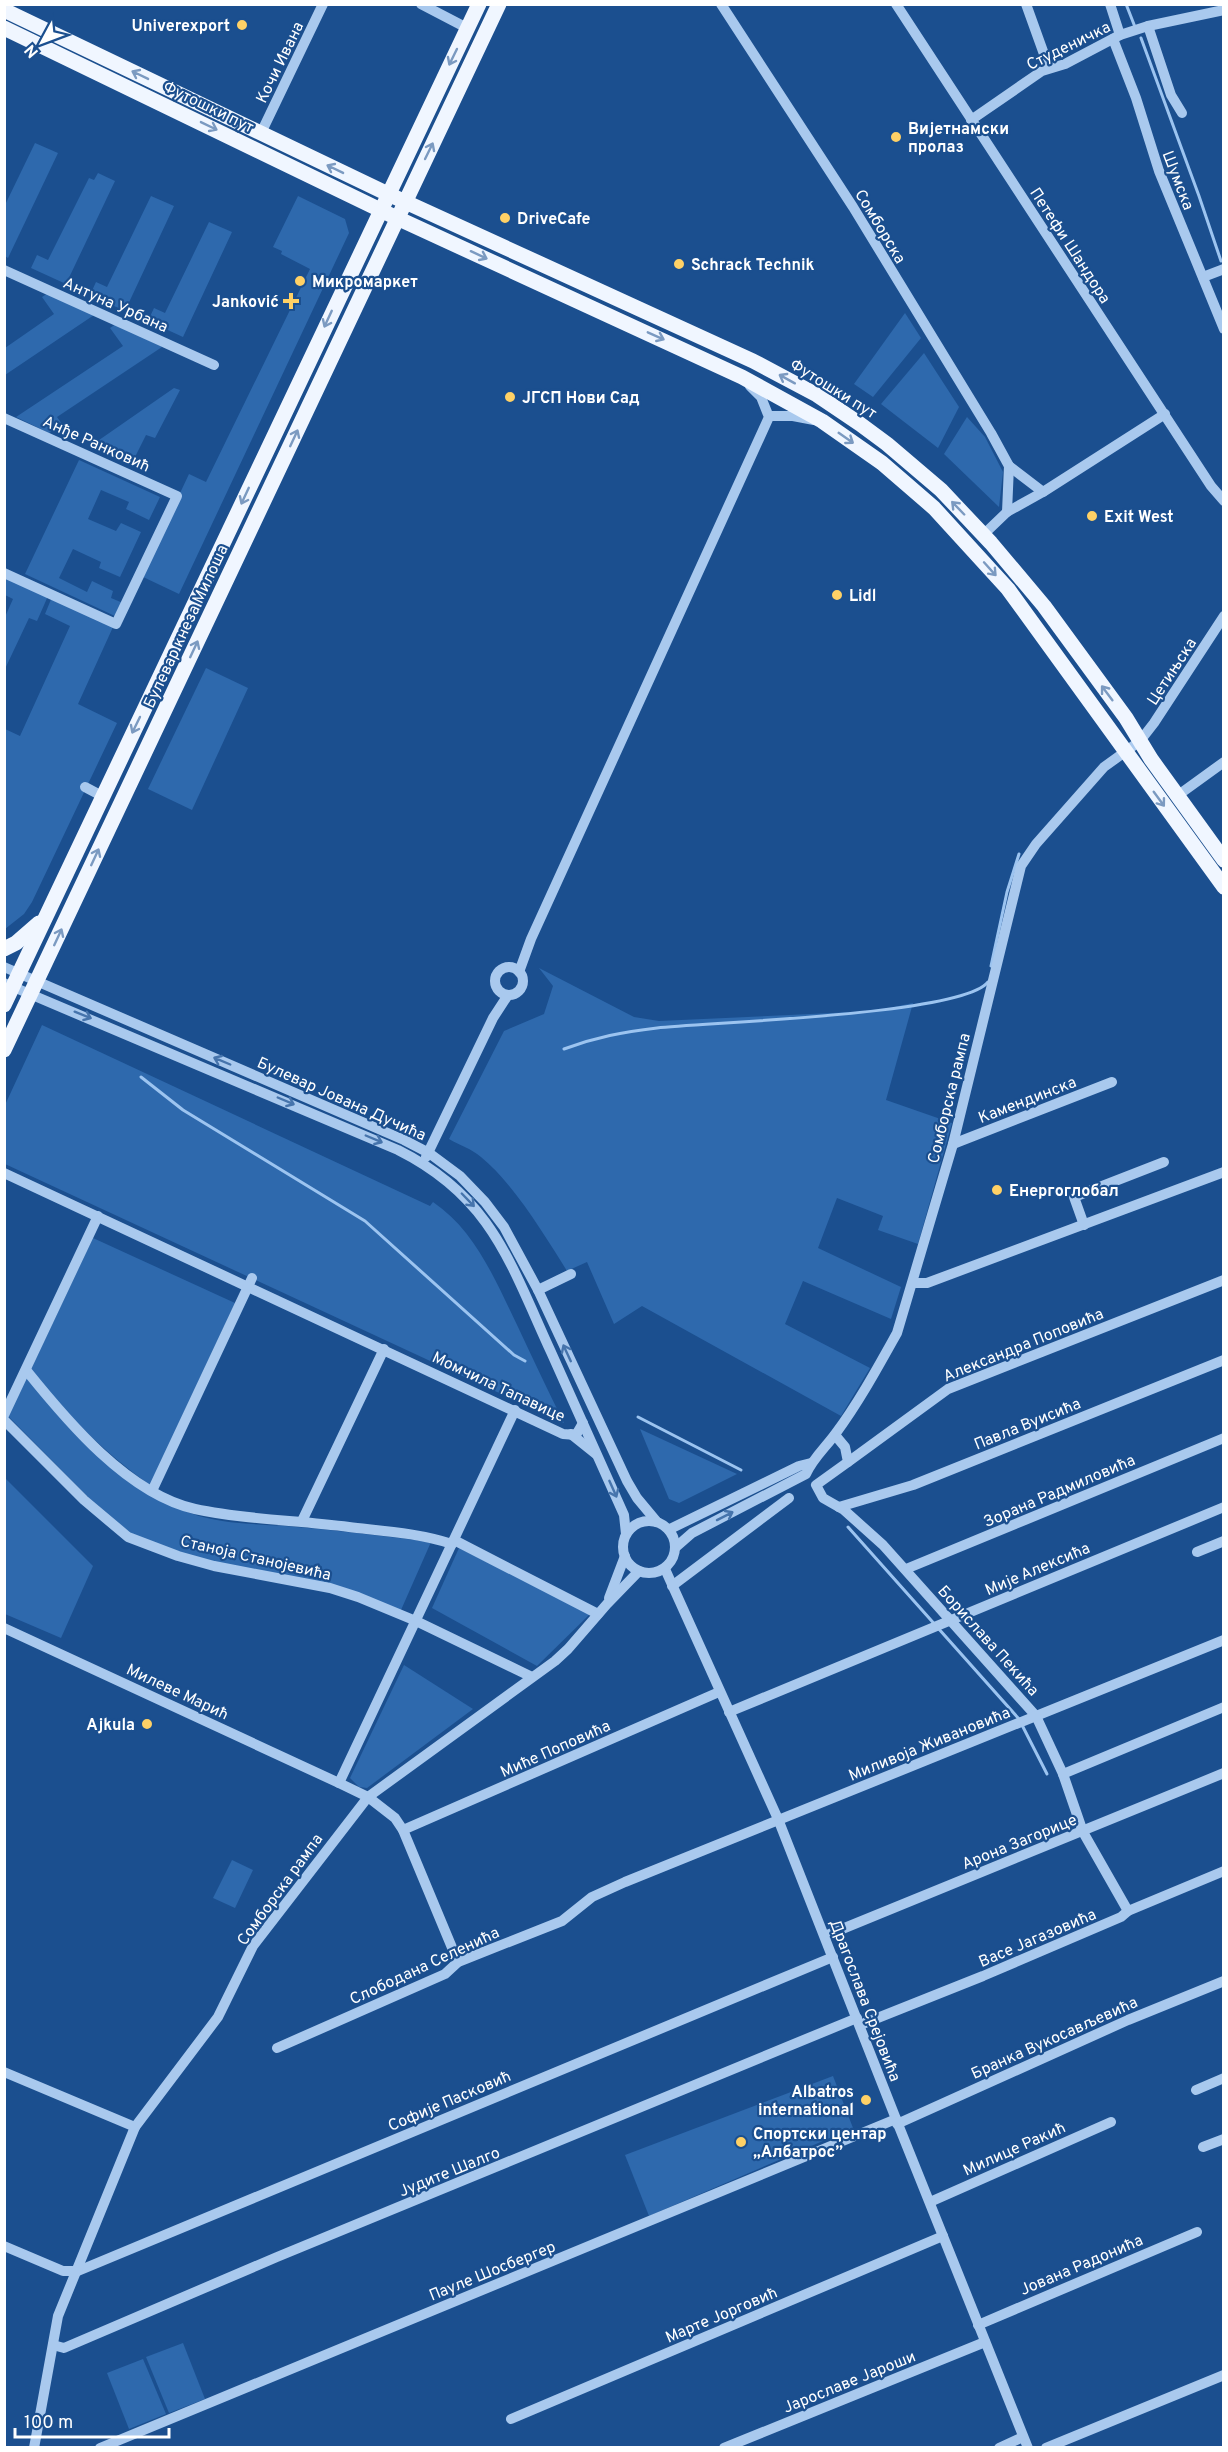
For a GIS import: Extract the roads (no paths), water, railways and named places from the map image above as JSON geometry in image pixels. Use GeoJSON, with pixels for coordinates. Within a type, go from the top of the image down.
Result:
{"type":"FeatureCollection","features":[{"type":"Feature","properties":{"kind":"main road","name":"Булевар кнеза Милоша"},"geometry":{"type":"LineString","coordinates":[[4,1005],[12,981],[45,917],[478,4]]}},
{"type":"Feature","properties":{"kind":"main road","name":"Булевар кнеза Милоша"},"geometry":{"type":"LineString","coordinates":[[4,1050],[499,4]]}},
{"type":"Feature","properties":{"kind":"main road","name":"Футошки пут"},"geometry":{"type":"LineString","coordinates":[[4,10],[405,202],[753,361],[817,395],[887,444],[926,476],[984,535],[1044,606],[1224,860]]}},
{"type":"Feature","properties":{"kind":"main road","name":"Футошки пут"},"geometry":{"type":"LineString","coordinates":[[4,28],[380,210],[742,377]]}},
{"type":"Feature","properties":{"kind":"main road"},"geometry":{"type":"LineString","coordinates":[[742,377],[822,421],[882,463],[934,508],[970,546],[1033,622],[1224,887]]}},
{"type":"Feature","properties":{"kind":"main road"},"geometry":{"type":"LineString","coordinates":[[197,597],[214,605]]}},
{"type":"Feature","properties":{"kind":"main road"},"geometry":{"type":"LineString","coordinates":[[4,949],[16,943],[45,917]]}},
{"type":"Feature","properties":{"kind":"street","name":"Кочи Ивана"},"geometry":{"type":"LineString","coordinates":[[261,133],[323,4]]}},
{"type":"Feature","properties":{"kind":"street"},"geometry":{"type":"LineString","coordinates":[[421,4],[467,28]]}},
{"type":"Feature","properties":{"kind":"street","name":"Сомборска"},"geometry":{"type":"LineString","coordinates":[[721,4],[853,207],[1009,466],[1043,492]]}},
{"type":"Feature","properties":{"kind":"street","name":"Петефи Шандора"},"geometry":{"type":"LineString","coordinates":[[896,4],[1224,501]]}},
{"type":"Feature","properties":{"kind":"street"},"geometry":{"type":"LineString","coordinates":[[1026,4],[1049,68]]}},
{"type":"Feature","properties":{"kind":"street","name":"Шумска"},"geometry":{"type":"LineString","coordinates":[[1110,4],[1116,37],[1159,171],[1224,329]]}},
{"type":"Feature","properties":{"kind":"street","name":"Студеничка"},"geometry":{"type":"LineString","coordinates":[[971,120],[1049,68],[1065,64],[1116,37],[1148,27],[1224,10]]}},
{"type":"Feature","properties":{"kind":"street"},"geometry":{"type":"LineString","coordinates":[[1148,27],[1171,95],[1182,113]]}},
{"type":"Feature","properties":{"kind":"street"},"geometry":{"type":"LineString","coordinates":[[1203,277],[1224,269]]}},
{"type":"Feature","properties":{"kind":"street","name":"Антуна Урбана"},"geometry":{"type":"LineString","coordinates":[[4,270],[214,365]]}},
{"type":"Feature","properties":{"kind":"street"},"geometry":{"type":"LineString","coordinates":[[515,970],[769,416],[761,397],[742,377]]}},
{"type":"Feature","properties":{"kind":"street"},"geometry":{"type":"LineString","coordinates":[[984,535],[1007,512],[1043,492],[1165,414]]}},
{"type":"Feature","properties":{"kind":"street"},"geometry":{"type":"LineString","coordinates":[[769,416],[793,416],[822,421]]}},
{"type":"Feature","properties":{"kind":"street","name":"Анђе Ранковић"},"geometry":{"type":"LineString","coordinates":[[4,418],[177,496],[116,624],[4,573]]}},
{"type":"Feature","properties":{"kind":"street"},"geometry":{"type":"LineString","coordinates":[[1007,512],[1009,466]]}},
{"type":"Feature","properties":{"kind":"street","name":"Цетињска"},"geometry":{"type":"LineString","coordinates":[[1125,752],[1140,741],[1182,683],[1224,616]]}},
{"type":"Feature","properties":{"kind":"street","name":"Сомборска рампа"},"geometry":{"type":"LineString","coordinates":[[676,1547],[692,1533],[806,1474],[811,1463],[835,1435],[897,1333],[953,1144],[1021,866],[1036,844],[1104,767],[1125,752]]}},
{"type":"Feature","properties":{"kind":"street"},"geometry":{"type":"LineString","coordinates":[[1177,796],[1224,762]]}},
{"type":"Feature","properties":{"kind":"street"},"geometry":{"type":"LineString","coordinates":[[84,787],[102,796]]}},
{"type":"Feature","properties":{"kind":"street","name":"Булевар Јована Дучића"},"geometry":{"type":"LineString","coordinates":[[4,967],[12,981],[34,988],[398,1150],[426,1158],[460,1176],[485,1202],[508,1234],[538,1290],[627,1481],[643,1506],[657,1522]]}},
{"type":"Feature","properties":{"kind":"street"},"geometry":{"type":"LineString","coordinates":[[502,969],[515,970],[523,980],[521,989],[515,993],[505,993],[496,985],[496,976],[502,969]]}},
{"type":"Feature","properties":{"kind":"street"},"geometry":{"type":"LineString","coordinates":[[426,1158],[493,1018],[495,1005],[505,993]]}},
{"type":"Feature","properties":{"kind":"street","name":"Камендинска"},"geometry":{"type":"LineString","coordinates":[[953,1144],[1112,1082]]}},
{"type":"Feature","properties":{"kind":"street","name":"Булевар Јована Дучића"},"geometry":{"type":"LineString","coordinates":[[426,1158],[435,1170],[470,1201],[494,1232],[515,1271],[624,1515],[626,1534]]}},
{"type":"Feature","properties":{"kind":"street"},"geometry":{"type":"LineString","coordinates":[[1084,1225],[1074,1197],[1164,1162]]}},
{"type":"Feature","properties":{"kind":"street"},"geometry":{"type":"LineString","coordinates":[[913,1283],[927,1283],[1224,1172]]}},
{"type":"Feature","properties":{"kind":"street","name":"Момчила Тапавице"},"geometry":{"type":"LineString","coordinates":[[4,1173],[250,1282],[562,1434],[571,1434],[598,1456]]}},
{"type":"Feature","properties":{"kind":"street"},"geometry":{"type":"LineString","coordinates":[[4,1415],[98,1216]]}},
{"type":"Feature","properties":{"kind":"street"},"geometry":{"type":"LineString","coordinates":[[538,1290],[571,1274]]}},
{"type":"Feature","properties":{"kind":"street","name":"Александра Поповића"},"geometry":{"type":"LineString","coordinates":[[848,1462],[948,1389],[1224,1280]]}},
{"type":"Feature","properties":{"kind":"street"},"geometry":{"type":"LineString","coordinates":[[152,1491],[250,1282]]}},
{"type":"Feature","properties":{"kind":"street"},"geometry":{"type":"LineString","coordinates":[[302,1521],[384,1349]]}},
{"type":"Feature","properties":{"kind":"street","name":"Павла Вуисића"},"geometry":{"type":"LineString","coordinates":[[839,1507],[914,1485],[1224,1359]]}},
{"type":"Feature","properties":{"kind":"street","name":"Станоја Станојевића"},"geometry":{"type":"LineString","coordinates":[[26,1370],[62,1415],[92,1444],[152,1491],[192,1508],[239,1518],[302,1521],[453,1542],[598,1614]]}},
{"type":"Feature","properties":{"kind":"street"},"geometry":{"type":"LineString","coordinates":[[339,1783],[515,1410]]}},
{"type":"Feature","properties":{"kind":"street","name":"Станоја Станојевића"},"geometry":{"type":"LineString","coordinates":[[4,1420],[84,1500],[128,1537],[178,1556],[214,1566],[330,1588],[358,1597],[416,1621],[532,1677]]}},
{"type":"Feature","properties":{"kind":"street"},"geometry":{"type":"LineString","coordinates":[[571,1434],[576,1435],[583,1423]]}},
{"type":"Feature","properties":{"kind":"street"},"geometry":{"type":"LineString","coordinates":[[835,1435],[845,1447],[848,1462]]}},
{"type":"Feature","properties":{"kind":"street","name":"Зорана Радмиловића"},"geometry":{"type":"LineString","coordinates":[[906,1569],[1224,1438]]}},
{"type":"Feature","properties":{"kind":"street","name":"Борислава Пекића"},"geometry":{"type":"LineString","coordinates":[[848,1462],[816,1485],[823,1498],[839,1507],[884,1545],[906,1569],[940,1623],[1036,1716],[1063,1774],[1083,1832],[1128,1911]]}},
{"type":"Feature","properties":{"kind":"street","name":"Сомборска рампа"},"geometry":{"type":"LineString","coordinates":[[670,1529],[799,1466],[811,1463]]}},
{"type":"Feature","properties":{"kind":"street"},"geometry":{"type":"LineString","coordinates":[[672,1586],[789,1498]]}},
{"type":"Feature","properties":{"kind":"street","name":"Мије Алексића"},"geometry":{"type":"LineString","coordinates":[[729,1712],[1224,1507]]}},
{"type":"Feature","properties":{"kind":"street"},"geometry":{"type":"LineString","coordinates":[[650,1520],[670,1529],[676,1547],[671,1563],[657,1573],[633,1568],[623,1549],[626,1534],[636,1524],[650,1520]]}},
{"type":"Feature","properties":{"kind":"street"},"geometry":{"type":"LineString","coordinates":[[1197,1552],[1224,1541]]}},
{"type":"Feature","properties":{"kind":"street","name":"Сомборска рампа"},"geometry":{"type":"LineString","coordinates":[[607,1604],[625,1556]]}},
{"type":"Feature","properties":{"kind":"street","name":"Драгослава Срејовића"},"geometry":{"type":"LineString","coordinates":[[665,1569],[778,1819],[896,2122],[1026,2442]]}},
{"type":"Feature","properties":{"kind":"street","name":"Сомборска рампа"},"geometry":{"type":"LineString","coordinates":[[34,2448],[58,2316],[135,2127],[218,2017],[253,1946],[368,1797],[568,1649],[639,1571]]}},
{"type":"Feature","properties":{"kind":"street","name":"Милеве Марић"},"geometry":{"type":"LineString","coordinates":[[4,1628],[339,1783],[368,1797],[385,1809],[403,1830],[458,1962]]}},
{"type":"Feature","properties":{"kind":"street","name":"Миливоја Живановића"},"geometry":{"type":"LineString","coordinates":[[778,1819],[1020,1724],[1224,1640]]}},
{"type":"Feature","properties":{"kind":"street","name":"Миће Поповића"},"geometry":{"type":"LineString","coordinates":[[403,1830],[719,1692]]}},
{"type":"Feature","properties":{"kind":"street"},"geometry":{"type":"LineString","coordinates":[[1063,1774],[1224,1707]]}},
{"type":"Feature","properties":{"kind":"street","name":"Арона Загорице"},"geometry":{"type":"LineString","coordinates":[[825,1936],[1224,1773]]}},
{"type":"Feature","properties":{"kind":"street","name":"Слободана Селенића"},"geometry":{"type":"LineString","coordinates":[[277,2048],[445,1974],[458,1962],[562,1921],[592,1897],[778,1819]]}},
{"type":"Feature","properties":{"kind":"street","name":"Васе Јагазовића"},"geometry":{"type":"LineString","coordinates":[[858,2021],[1051,1948],[1121,1917],[1128,1911],[1224,1871]]}},
{"type":"Feature","properties":{"kind":"street","name":"Софије Пасковић"},"geometry":{"type":"LineString","coordinates":[[78,2271],[833,1957]]}},
{"type":"Feature","properties":{"kind":"street","name":"Бранка Вукосављевића"},"geometry":{"type":"LineString","coordinates":[[896,2122],[1128,2020],[1224,1981]]}},
{"type":"Feature","properties":{"kind":"street","name":"Јудите Шалго"},"geometry":{"type":"LineString","coordinates":[[53,2345],[64,2348],[277,2257],[858,2021]]}},
{"type":"Feature","properties":{"kind":"street"},"geometry":{"type":"LineString","coordinates":[[4,2072],[135,2127]]}},
{"type":"Feature","properties":{"kind":"street"},"geometry":{"type":"LineString","coordinates":[[1196,2090],[1224,2078]]}},
{"type":"Feature","properties":{"kind":"street","name":"Пауле Шосбергер"},"geometry":{"type":"LineString","coordinates":[[99,2448],[896,2122]]}},
{"type":"Feature","properties":{"kind":"street","name":"Милице Ракић"},"geometry":{"type":"LineString","coordinates":[[930,2202],[1111,2122]]}},
{"type":"Feature","properties":{"kind":"street"},"geometry":{"type":"LineString","coordinates":[[1203,2147],[1224,2139]]}},
{"type":"Feature","properties":{"kind":"street","name":"Јована Радонића"},"geometry":{"type":"LineString","coordinates":[[978,2325],[1197,2232]]}},
{"type":"Feature","properties":{"kind":"street","name":"Марте Јорговић"},"geometry":{"type":"LineString","coordinates":[[511,2419],[943,2236]]}},
{"type":"Feature","properties":{"kind":"street"},"geometry":{"type":"LineString","coordinates":[[4,2246],[63,2271],[78,2271]]}},
{"type":"Feature","properties":{"kind":"street","name":"Јарославе Јароши"},"geometry":{"type":"LineString","coordinates":[[724,2448],[985,2342]]}},
{"type":"Feature","properties":{"kind":"street"},"geometry":{"type":"LineString","coordinates":[[1046,2448],[1224,2375]]}},
{"type":"Feature","properties":{"kind":"street"},"geometry":{"type":"LineString","coordinates":[[999,2448],[1026,2442]]}},
{"type":"Feature","properties":{"kind":"waterway"},"geometry":{"type":"LineString","coordinates":[[1126,4],[1135,27]]}},
{"type":"Feature","properties":{"kind":"waterway"},"geometry":{"type":"LineString","coordinates":[[1141,38],[1221,261]]}},
{"type":"Feature","properties":{"kind":"waterway"},"geometry":{"type":"LineString","coordinates":[[991,966],[1007,892],[1019,854]]}},
{"type":"Feature","properties":{"kind":"waterway"},"geometry":{"type":"LineString","coordinates":[[564,1049],[621,1033],[833,1015],[933,1002],[968,993],[988,982]]}},
{"type":"Feature","properties":{"kind":"waterway"},"geometry":{"type":"LineString","coordinates":[[141,1077],[183,1110],[365,1221],[514,1355],[525,1361]]}},
{"type":"Feature","properties":{"kind":"waterway"},"geometry":{"type":"LineString","coordinates":[[638,1417],[741,1470]]}},
{"type":"Feature","properties":{"kind":"waterway"},"geometry":{"type":"LineString","coordinates":[[848,1527],[1019,1719]]}},
{"type":"Feature","properties":{"kind":"waterway"},"geometry":{"type":"LineString","coordinates":[[1022,1725],[1047,1774]]}},
{"type":"Feature","properties":{"kind":"place","name":"Univerexport"},"geometry":{"type":"Point","coordinates":[242,25]}},
{"type":"Feature","properties":{"kind":"place","name":"Вијетнамски пролаз"},"geometry":{"type":"Point","coordinates":[896,137]}},
{"type":"Feature","properties":{"kind":"place","name":"DriveCafe"},"geometry":{"type":"Point","coordinates":[505,218]}},
{"type":"Feature","properties":{"kind":"place","name":"Schrack Technik"},"geometry":{"type":"Point","coordinates":[679,264]}},
{"type":"Feature","properties":{"kind":"place","name":"Микромаркет"},"geometry":{"type":"Point","coordinates":[300,281]}},
{"type":"Feature","properties":{"kind":"place","name":"Janković"},"geometry":{"type":"Point","coordinates":[291,301]}},
{"type":"Feature","properties":{"kind":"place","name":"ЈГСП Нови Сад"},"geometry":{"type":"Point","coordinates":[510,397]}},
{"type":"Feature","properties":{"kind":"place","name":"Exit West"},"geometry":{"type":"Point","coordinates":[1092,516]}},
{"type":"Feature","properties":{"kind":"place","name":"Lidl"},"geometry":{"type":"Point","coordinates":[837,595]}},
{"type":"Feature","properties":{"kind":"place","name":"Енергоглобал"},"geometry":{"type":"Point","coordinates":[997,1190]}},
{"type":"Feature","properties":{"kind":"place","name":"Ajkula"},"geometry":{"type":"Point","coordinates":[147,1724]}},
{"type":"Feature","properties":{"kind":"place","name":"Albatros international"},"geometry":{"type":"Point","coordinates":[866,2100]}},
{"type":"Feature","properties":{"kind":"place","name":"Спортски центар „Албатрос”"},"geometry":{"type":"Point","coordinates":[741,2142]}}]}
